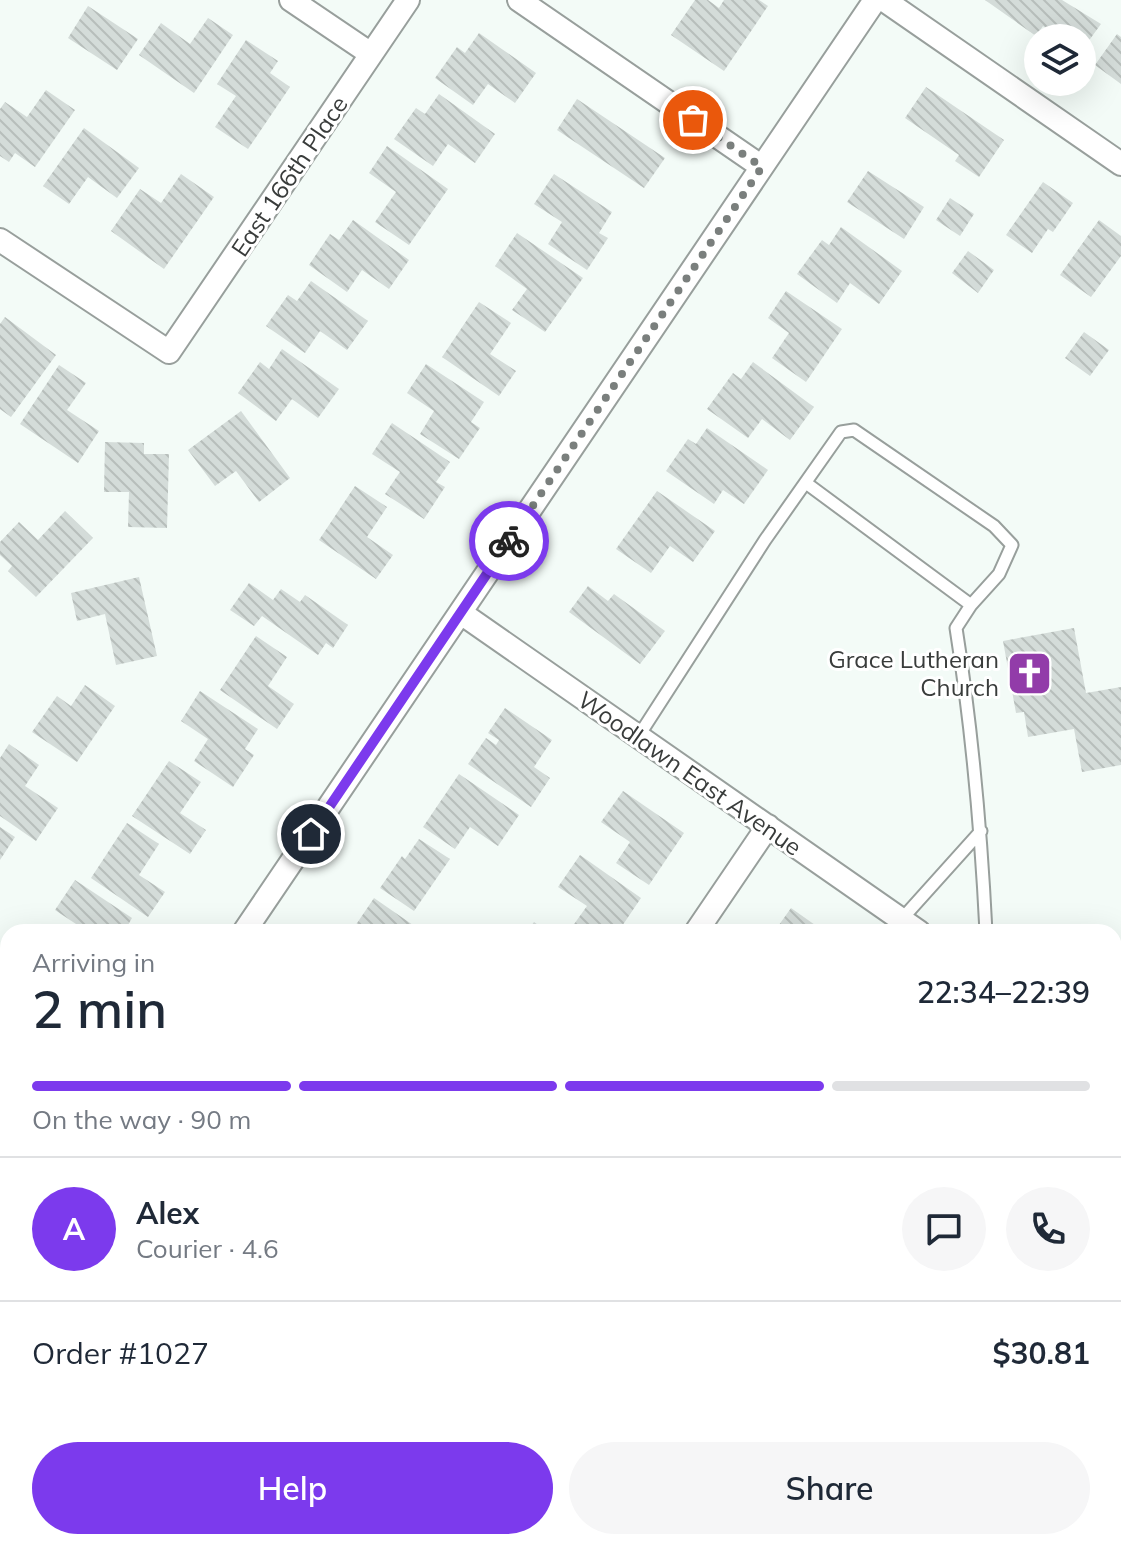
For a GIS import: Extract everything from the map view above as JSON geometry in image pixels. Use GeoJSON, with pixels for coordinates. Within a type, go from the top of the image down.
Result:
{"type":"FeatureCollection","features":[{"type":"Feature","properties":{"kind":"street"},"geometry":{"type":"LineString","coordinates":[[291,0],[371,54]]}},
{"type":"Feature","properties":{"kind":"street","name":"East 166th Place"},"geometry":{"type":"LineString","coordinates":[[0,240],[169,352],[408,0]]}},
{"type":"Feature","properties":{"kind":"street"},"geometry":{"type":"LineString","coordinates":[[519,0],[762,167]]}},
{"type":"Feature","properties":{"kind":"street"},"geometry":{"type":"LineString","coordinates":[[249,924],[875,0]]}},
{"type":"Feature","properties":{"kind":"street"},"geometry":{"type":"LineString","coordinates":[[884,0],[1121,164]]}},
{"type":"Feature","properties":{"kind":"street","name":"Woodlawn East Avenue"},"geometry":{"type":"LineString","coordinates":[[461,613],[907,924]]}},
{"type":"Feature","properties":{"kind":"street"},"geometry":{"type":"LineString","coordinates":[[701,924],[768,826]]}},
{"type":"Feature","properties":{"kind":"lane"},"geometry":{"type":"LineString","coordinates":[[638,737],[765,540],[841,432],[854,430],[994,526],[1012,545],[999,574],[971,605],[956,628],[969,705],[981,831],[986,924]]}},
{"type":"Feature","properties":{"kind":"lane"},"geometry":{"type":"LineString","coordinates":[[806,483],[971,605]]}},
{"type":"Feature","properties":{"kind":"lane"},"geometry":{"type":"LineString","coordinates":[[911,924],[981,831]]}},
{"type":"Feature","properties":{"kind":"building"},"geometry":{"type":"Polygon","coordinates":[[[695,0],[708,0],[719,8],[724,0],[759,0],[768,6],[724,71],[671,35],[695,0]]]}},
{"type":"Feature","properties":{"kind":"building"},"geometry":{"type":"Polygon","coordinates":[[[985,0],[1062,0],[1101,24],[1096,31],[1096,24],[1024,24],[1024,28],[985,0]]]}},
{"type":"Feature","properties":{"kind":"building"},"geometry":{"type":"Polygon","coordinates":[[[88,6],[138,39],[117,70],[68,38],[88,6]]]}},
{"type":"Feature","properties":{"kind":"building"},"geometry":{"type":"Polygon","coordinates":[[[208,18],[233,35],[194,93],[139,55],[161,23],[190,44],[208,18]]]}},
{"type":"Feature","properties":{"kind":"building"},"geometry":{"type":"Polygon","coordinates":[[[479,33],[536,73],[515,103],[488,84],[473,105],[435,78],[457,47],[465,53],[479,33]]]}},
{"type":"Feature","properties":{"kind":"building"},"geometry":{"type":"Polygon","coordinates":[[[1117,34],[1121,37],[1121,84],[1096,64],[1117,34]]]}},
{"type":"Feature","properties":{"kind":"building"},"geometry":{"type":"Polygon","coordinates":[[[246,40],[278,61],[270,73],[290,87],[248,149],[215,127],[236,96],[217,84],[246,40]]]}},
{"type":"Feature","properties":{"kind":"building"},"geometry":{"type":"Polygon","coordinates":[[[926,87],[1004,140],[979,177],[955,161],[959,155],[905,118],[926,87]]]}},
{"type":"Feature","properties":{"kind":"building"},"geometry":{"type":"Polygon","coordinates":[[[46,90],[75,110],[35,167],[15,153],[9,162],[0,156],[0,109],[5,102],[27,117],[46,90]]]}},
{"type":"Feature","properties":{"kind":"building"},"geometry":{"type":"Polygon","coordinates":[[[439,94],[495,134],[475,163],[448,144],[433,166],[394,139],[416,108],[425,114],[439,94]]]}},
{"type":"Feature","properties":{"kind":"building"},"geometry":{"type":"Polygon","coordinates":[[[577,99],[665,158],[644,188],[557,130],[577,99]]]}},
{"type":"Feature","properties":{"kind":"building"},"geometry":{"type":"Polygon","coordinates":[[[84,128],[139,168],[117,198],[88,177],[69,204],[43,186],[84,128]]]}},
{"type":"Feature","properties":{"kind":"building"},"geometry":{"type":"Polygon","coordinates":[[[387,146],[448,189],[409,245],[375,222],[396,192],[369,173],[387,146]]]}},
{"type":"Feature","properties":{"kind":"building"},"geometry":{"type":"Polygon","coordinates":[[[868,171],[924,207],[904,239],[847,202],[868,171]]]}},
{"type":"Feature","properties":{"kind":"building"},"geometry":{"type":"Polygon","coordinates":[[[181,174],[214,197],[164,269],[111,231],[140,189],[161,203],[181,174]]]}},
{"type":"Feature","properties":{"kind":"building"},"geometry":{"type":"Polygon","coordinates":[[[554,174],[612,212],[599,233],[608,238],[587,270],[548,244],[562,222],[534,204],[554,174]]]}},
{"type":"Feature","properties":{"kind":"building"},"geometry":{"type":"Polygon","coordinates":[[[1043,182],[1073,203],[1053,232],[1048,229],[1032,253],[1006,235],[1043,182]]]}},
{"type":"Feature","properties":{"kind":"building"},"geometry":{"type":"Polygon","coordinates":[[[950,198],[974,214],[960,236],[936,220],[950,198]]]}},
{"type":"Feature","properties":{"kind":"building"},"geometry":{"type":"Polygon","coordinates":[[[353,220],[409,260],[389,289],[362,270],[347,292],[309,265],[330,234],[339,240],[353,220]]]}},
{"type":"Feature","properties":{"kind":"building"},"geometry":{"type":"Polygon","coordinates":[[[1099,220],[1121,236],[1121,256],[1091,297],[1060,275],[1099,220]]]}},
{"type":"Feature","properties":{"kind":"building"},"geometry":{"type":"Polygon","coordinates":[[[841,227],[902,271],[879,304],[850,283],[837,303],[797,274],[822,240],[829,245],[841,227]]]}},
{"type":"Feature","properties":{"kind":"building"},"geometry":{"type":"Polygon","coordinates":[[[517,233],[583,278],[545,332],[512,310],[527,289],[495,266],[517,233]]]}},
{"type":"Feature","properties":{"kind":"building"},"geometry":{"type":"Polygon","coordinates":[[[968,251],[994,270],[978,293],[952,273],[968,251]]]}},
{"type":"Feature","properties":{"kind":"building"},"geometry":{"type":"Polygon","coordinates":[[[311,281],[368,321],[347,350],[320,331],[305,353],[266,326],[288,295],[297,301],[311,281]]]}},
{"type":"Feature","properties":{"kind":"building"},"geometry":{"type":"Polygon","coordinates":[[[786,291],[842,329],[806,382],[772,358],[789,333],[768,318],[786,291]]]}},
{"type":"Feature","properties":{"kind":"building"},"geometry":{"type":"Polygon","coordinates":[[[479,302],[511,323],[490,354],[516,371],[499,396],[442,357],[479,302]]]}},
{"type":"Feature","properties":{"kind":"building"},"geometry":{"type":"Polygon","coordinates":[[[5,317],[56,355],[11,417],[0,409],[0,324],[5,317]]]}},
{"type":"Feature","properties":{"kind":"building"},"geometry":{"type":"Polygon","coordinates":[[[1084,332],[1109,350],[1090,376],[1065,358],[1084,332]]]}},
{"type":"Feature","properties":{"kind":"building"},"geometry":{"type":"Polygon","coordinates":[[[282,349],[339,389],[318,418],[292,399],[276,421],[238,393],[260,362],[269,369],[282,349]]]}},
{"type":"Feature","properties":{"kind":"building"},"geometry":{"type":"Polygon","coordinates":[[[753,362],[814,407],[790,440],[762,419],[748,438],[707,409],[733,373],[741,379],[753,362]]]}},
{"type":"Feature","properties":{"kind":"building"},"geometry":{"type":"Polygon","coordinates":[[[426,364],[484,402],[471,422],[480,428],[459,459],[420,434],[434,411],[407,393],[426,364]]]}},
{"type":"Feature","properties":{"kind":"building"},"geometry":{"type":"Polygon","coordinates":[[[59,365],[86,383],[67,410],[99,431],[78,463],[20,424],[59,365]]]}},
{"type":"Feature","properties":{"kind":"building"},"geometry":{"type":"Polygon","coordinates":[[[241,411],[290,478],[259,502],[236,471],[215,486],[188,450],[241,411]]]}},
{"type":"Feature","properties":{"kind":"building"},"geometry":{"type":"Polygon","coordinates":[[[392,423],[450,462],[436,482],[445,487],[424,519],[385,494],[400,472],[372,454],[392,423]]]}},
{"type":"Feature","properties":{"kind":"building"},"geometry":{"type":"Polygon","coordinates":[[[707,428],[768,470],[744,504],[723,490],[714,504],[666,471],[688,439],[696,444],[707,428]]]}},
{"type":"Feature","properties":{"kind":"building"},"geometry":{"type":"Polygon","coordinates":[[[105,442],[144,443],[144,454],[169,454],[167,528],[128,527],[129,492],[104,492],[105,442]]]}},
{"type":"Feature","properties":{"kind":"building"},"geometry":{"type":"Polygon","coordinates":[[[355,486],[387,507],[367,537],[393,555],[376,579],[319,540],[355,486]]]}},
{"type":"Feature","properties":{"kind":"building"},"geometry":{"type":"Polygon","coordinates":[[[657,491],[715,531],[693,562],[670,546],[651,573],[616,549],[657,491]]]}},
{"type":"Feature","properties":{"kind":"building"},"geometry":{"type":"Polygon","coordinates":[[[65,511],[93,538],[36,597],[8,571],[12,566],[0,555],[0,542],[19,522],[38,540],[65,511]]]}},
{"type":"Feature","properties":{"kind":"building"},"geometry":{"type":"Polygon","coordinates":[[[139,577],[157,656],[116,665],[105,614],[77,621],[71,593],[139,577]]]}},
{"type":"Feature","properties":{"kind":"building"},"geometry":{"type":"Polygon","coordinates":[[[249,583],[273,600],[281,589],[300,602],[305,595],[348,625],[333,648],[326,643],[318,655],[262,616],[254,626],[230,610],[249,583]]]}},
{"type":"Feature","properties":{"kind":"building"},"geometry":{"type":"Polygon","coordinates":[[[588,586],[608,601],[614,594],[665,631],[640,664],[569,612],[588,586]]]}},
{"type":"Feature","properties":{"kind":"building"},"geometry":{"type":"Polygon","coordinates":[[[1074,628],[1086,693],[1121,687],[1121,765],[1082,772],[1074,729],[1028,737],[1024,712],[1016,713],[1003,641],[1074,628]]]}},
{"type":"Feature","properties":{"kind":"building"},"geometry":{"type":"Polygon","coordinates":[[[256,636],[287,657],[268,686],[294,704],[277,729],[220,690],[256,636]]]}},
{"type":"Feature","properties":{"kind":"building"},"geometry":{"type":"Polygon","coordinates":[[[85,685],[115,706],[77,762],[32,732],[57,696],[71,706],[85,685]]]}},
{"type":"Feature","properties":{"kind":"building"},"geometry":{"type":"Polygon","coordinates":[[[200,691],[258,729],[245,749],[254,755],[233,787],[194,761],[208,739],[181,721],[200,691]]]}},
{"type":"Feature","properties":{"kind":"building"},"geometry":{"type":"Polygon","coordinates":[[[505,708],[552,740],[534,767],[550,778],[531,807],[468,764],[486,738],[496,745],[499,740],[488,733],[505,708]]]}},
{"type":"Feature","properties":{"kind":"building"},"geometry":{"type":"Polygon","coordinates":[[[9,744],[39,765],[25,786],[58,808],[36,841],[0,816],[0,758],[9,744]]]}},
{"type":"Feature","properties":{"kind":"building"},"geometry":{"type":"Polygon","coordinates":[[[169,761],[201,782],[180,813],[206,830],[190,854],[132,816],[169,761]]]}},
{"type":"Feature","properties":{"kind":"building"},"geometry":{"type":"Polygon","coordinates":[[[459,774],[519,815],[498,846],[470,827],[455,849],[423,827],[459,774]]]}},
{"type":"Feature","properties":{"kind":"building"},"geometry":{"type":"Polygon","coordinates":[[[623,791],[684,833],[649,885],[616,863],[630,842],[601,822],[623,791]]]}},
{"type":"Feature","properties":{"kind":"building"},"geometry":{"type":"Polygon","coordinates":[[[127,823],[159,844],[139,875],[165,892],[148,917],[91,878],[127,823]]]}},
{"type":"Feature","properties":{"kind":"building"},"geometry":{"type":"Polygon","coordinates":[[[0,827],[15,837],[0,860],[0,827]]]}},
{"type":"Feature","properties":{"kind":"building"},"geometry":{"type":"Polygon","coordinates":[[[419,839],[450,859],[414,911],[380,888],[402,856],[405,859],[419,839]]]}},
{"type":"Feature","properties":{"kind":"building"},"geometry":{"type":"Polygon","coordinates":[[[580,855],[641,898],[623,924],[574,924],[587,906],[558,887],[580,855]]]}},
{"type":"Feature","properties":{"kind":"building"},"geometry":{"type":"Polygon","coordinates":[[[75,880],[132,918],[129,924],[76,924],[55,910],[75,880]]]}},
{"type":"Feature","properties":{"kind":"building"},"geometry":{"type":"Polygon","coordinates":[[[374,898],[411,924],[356,924],[374,898]]]}},
{"type":"Feature","properties":{"kind":"building"},"geometry":{"type":"Polygon","coordinates":[[[791,908],[814,924],[780,924],[791,908]]]}},
{"type":"Feature","properties":{"kind":"way so far"},"geometry":{"type":"LineString","coordinates":[[509,541],[762,167],[693,120]]}},
{"type":"Feature","properties":{"kind":"place","name":"Grace Lutheran Church"},"geometry":{"type":"Point","coordinates":[1030,673]}},
{"type":"Feature","properties":{"kind":"route"},"geometry":{"type":"LineString","coordinates":[[311,834],[509,541]]}}]}
